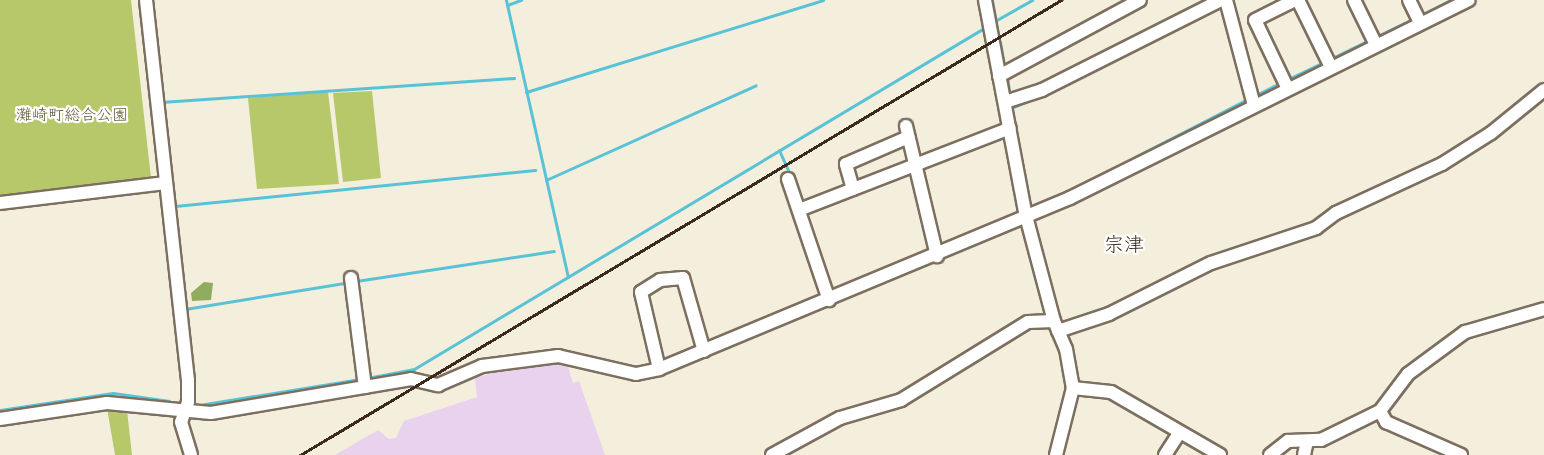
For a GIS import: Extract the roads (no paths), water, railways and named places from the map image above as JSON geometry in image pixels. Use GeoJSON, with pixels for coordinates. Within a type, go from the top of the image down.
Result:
{"type":"FeatureCollection","features":[{"type":"Feature","properties":{"kind":"street"},"geometry":{"type":"LineString","coordinates":[[146,0],[188,380],[181,422],[191,455]]}},
{"type":"Feature","properties":{"kind":"street"},"geometry":{"type":"LineString","coordinates":[[985,0],[1004,74],[1009,102],[1010,128],[1026,216],[1056,326],[1066,349],[1073,388],[1056,455]]}},
{"type":"Feature","properties":{"kind":"street"},"geometry":{"type":"LineString","coordinates":[[1004,74],[1140,0]]}},
{"type":"Feature","properties":{"kind":"street"},"geometry":{"type":"LineString","coordinates":[[1009,102],[1198,5],[1221,0]]}},
{"type":"Feature","properties":{"kind":"street"},"geometry":{"type":"LineString","coordinates":[[1226,0],[1253,100]]}},
{"type":"Feature","properties":{"kind":"street"},"geometry":{"type":"LineString","coordinates":[[1285,84],[1255,20],[1297,0],[1329,62]]}},
{"type":"Feature","properties":{"kind":"street"},"geometry":{"type":"LineString","coordinates":[[1354,0],[1374,40]]}},
{"type":"Feature","properties":{"kind":"street"},"geometry":{"type":"LineString","coordinates":[[1409,0],[1418,18]]}},
{"type":"Feature","properties":{"kind":"street"},"geometry":{"type":"LineString","coordinates":[[0,419],[107,403],[211,413],[364,381],[411,379],[438,385],[482,366],[558,356],[636,374],[659,369],[937,256],[1026,216],[1418,18],[1465,1]]}},
{"type":"Feature","properties":{"kind":"street"},"geometry":{"type":"LineString","coordinates":[[772,455],[840,418],[901,400],[1028,322],[1056,326],[1109,314],[1211,263],[1316,228],[1336,213],[1442,164],[1491,133],[1544,90]]}},
{"type":"Feature","properties":{"kind":"street"},"geometry":{"type":"LineString","coordinates":[[799,210],[1010,128]]}},
{"type":"Feature","properties":{"kind":"street"},"geometry":{"type":"LineString","coordinates":[[854,189],[846,164],[907,131],[937,256]]}},
{"type":"Feature","properties":{"kind":"street"},"geometry":{"type":"LineString","coordinates":[[788,178],[830,300]]}},
{"type":"Feature","properties":{"kind":"street"},"geometry":{"type":"LineString","coordinates":[[0,203],[166,183]]}},
{"type":"Feature","properties":{"kind":"street"},"geometry":{"type":"LineString","coordinates":[[659,369],[641,292],[660,280],[683,278],[704,351]]}},
{"type":"Feature","properties":{"kind":"street"},"geometry":{"type":"LineString","coordinates":[[351,280],[364,381]]}},
{"type":"Feature","properties":{"kind":"street"},"geometry":{"type":"LineString","coordinates":[[1270,455],[1288,441],[1321,440],[1380,411],[1408,374],[1465,332],[1544,309]]}},
{"type":"Feature","properties":{"kind":"street"},"geometry":{"type":"LineString","coordinates":[[1073,388],[1111,392],[1220,455]]}},
{"type":"Feature","properties":{"kind":"street"},"geometry":{"type":"LineString","coordinates":[[1380,411],[1386,422],[1405,428],[1426,442],[1461,455]]}},
{"type":"Feature","properties":{"kind":"street"},"geometry":{"type":"LineString","coordinates":[[1165,455],[1180,432]]}},
{"type":"Feature","properties":{"kind":"street"},"geometry":{"type":"LineString","coordinates":[[1304,455],[1307,441]]}},
{"type":"Feature","properties":{"kind":"street"},"geometry":{"type":"LineString","coordinates":[[1421,455],[1426,442]]}},
{"type":"Feature","properties":{"kind":"waterway"},"geometry":{"type":"LineString","coordinates":[[139,0],[158,170]]}},
{"type":"Feature","properties":{"kind":"waterway"},"geometry":{"type":"LineString","coordinates":[[506,0],[568,277]]}},
{"type":"Feature","properties":{"kind":"waterway"},"geometry":{"type":"LineString","coordinates":[[507,5],[521,0]]}},
{"type":"Feature","properties":{"kind":"waterway"},"geometry":{"type":"LineString","coordinates":[[526,92],[823,0]]}},
{"type":"Feature","properties":{"kind":"waterway"},"geometry":{"type":"LineString","coordinates":[[992,0],[998,34]]}},
{"type":"Feature","properties":{"kind":"waterway"},"geometry":{"type":"LineString","coordinates":[[993,22],[1032,0]]}},
{"type":"Feature","properties":{"kind":"waterway"},"geometry":{"type":"LineString","coordinates":[[1421,15],[1451,0]]}},
{"type":"Feature","properties":{"kind":"waterway"},"geometry":{"type":"LineString","coordinates":[[1375,37],[1415,18]]}},
{"type":"Feature","properties":{"kind":"waterway"},"geometry":{"type":"LineString","coordinates":[[367,378],[414,369],[984,28]]}},
{"type":"Feature","properties":{"kind":"waterway"},"geometry":{"type":"LineString","coordinates":[[1332,58],[1369,40]]}},
{"type":"Feature","properties":{"kind":"waterway"},"geometry":{"type":"LineString","coordinates":[[1000,42],[1005,69]]}},
{"type":"Feature","properties":{"kind":"waterway"},"geometry":{"type":"LineString","coordinates":[[1286,80],[1326,61]]}},
{"type":"Feature","properties":{"kind":"waterway"},"geometry":{"type":"LineString","coordinates":[[1007,75],[1010,98]]}},
{"type":"Feature","properties":{"kind":"waterway"},"geometry":{"type":"LineString","coordinates":[[161,102],[514,78]]}},
{"type":"Feature","properties":{"kind":"waterway"},"geometry":{"type":"LineString","coordinates":[[1256,95],[1280,83]]}},
{"type":"Feature","properties":{"kind":"waterway"},"geometry":{"type":"LineString","coordinates":[[546,180],[756,85]]}},
{"type":"Feature","properties":{"kind":"waterway"},"geometry":{"type":"LineString","coordinates":[[1011,108],[1032,99]]}},
{"type":"Feature","properties":{"kind":"waterway"},"geometry":{"type":"LineString","coordinates":[[1135,157],[1248,99]]}},
{"type":"Feature","properties":{"kind":"waterway"},"geometry":{"type":"LineString","coordinates":[[779,150],[790,175]]}},
{"type":"Feature","properties":{"kind":"waterway"},"geometry":{"type":"LineString","coordinates":[[175,206],[535,170]]}},
{"type":"Feature","properties":{"kind":"waterway"},"geometry":{"type":"LineString","coordinates":[[161,196],[181,377]]}},
{"type":"Feature","properties":{"kind":"waterway"},"geometry":{"type":"LineString","coordinates":[[356,281],[554,251]]}},
{"type":"Feature","properties":{"kind":"waterway"},"geometry":{"type":"LineString","coordinates":[[185,309],[349,282]]}},
{"type":"Feature","properties":{"kind":"waterway"},"geometry":{"type":"LineString","coordinates":[[199,405],[360,379]]}},
{"type":"Feature","properties":{"kind":"waterway"},"geometry":{"type":"LineString","coordinates":[[0,410],[113,393],[169,401]]}},
{"type":"Feature","properties":{"kind":"railway"},"geometry":{"type":"LineString","coordinates":[[300,455],[1061,0]]}},
{"type":"Feature","properties":{"kind":"district","name":"宗津"},"geometry":{"type":"Point","coordinates":[1124,244]}},
{"type":"Feature","properties":{"kind":"park label","name":"灘崎町総合公園"},"geometry":{"type":"Point","coordinates":[72,115]}}]}
